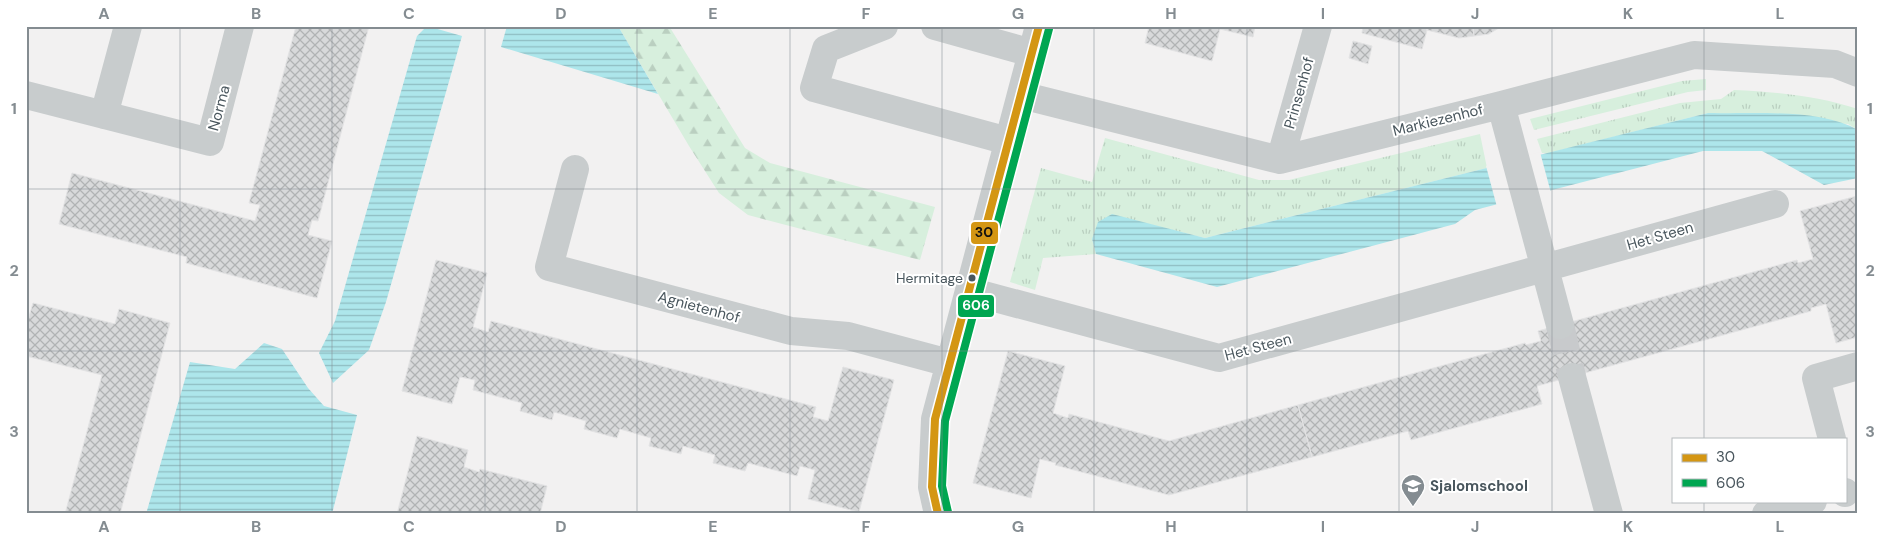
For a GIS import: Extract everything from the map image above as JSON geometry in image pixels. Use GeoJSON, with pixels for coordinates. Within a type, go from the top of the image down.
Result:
{"type":"FeatureCollection","features":[{"type":"Feature","properties":{"kind":"street"},"geometry":{"type":"LineString","coordinates":[[104,115],[128,26]]}},
{"type":"Feature","properties":{"kind":"street","name":"Norma"},"geometry":{"type":"LineString","coordinates":[[26,95],[210,142],[240,26]]}},
{"type":"Feature","properties":{"kind":"street"},"geometry":{"type":"LineString","coordinates":[[884,26],[826,49],[814,88],[1008,141]]}},
{"type":"Feature","properties":{"kind":"street"},"geometry":{"type":"LineString","coordinates":[[935,26],[1032,53]]}},
{"type":"Feature","properties":{"kind":"street"},"geometry":{"type":"LineString","coordinates":[[938,514],[932,487],[935,419],[1038,26]]}},
{"type":"Feature","properties":{"kind":"street","name":"Prinsenhof"},"geometry":{"type":"LineString","coordinates":[[1280,160],[1318,26]]}},
{"type":"Feature","properties":{"kind":"street","name":"Markiezenhof"},"geometry":{"type":"LineString","coordinates":[[1021,95],[1280,160],[1694,55],[1835,64],[1858,73]]}},
{"type":"Feature","properties":{"kind":"street"},"geometry":{"type":"LineString","coordinates":[[1501,105],[1560,325]]}},
{"type":"Feature","properties":{"kind":"street","name":"Agnietenhof"},"geometry":{"type":"LineString","coordinates":[[575,169],[549,268],[791,331],[848,336],[949,363]]}},
{"type":"Feature","properties":{"kind":"street","name":"Het Steen"},"geometry":{"type":"LineString","coordinates":[[969,291],[1219,358],[1775,204]]}},
{"type":"Feature","properties":{"kind":"street"},"geometry":{"type":"LineString","coordinates":[[1832,438],[1816,378],[1858,366]]}},
{"type":"Feature","properties":{"kind":"street"},"geometry":{"type":"LineString","coordinates":[[1572,377],[1609,514]]}},
{"type":"Feature","properties":{"kind":"street"},"geometry":{"type":"LineString","coordinates":[[1766,514],[1809,502]]}},
{"type":"Feature","properties":{"kind":"green space"},"geometry":{"type":"Polygon","coordinates":[[[618,26],[669,26],[745,148],[770,163],[935,207],[920,260],[748,215],[719,193],[618,26]]]}},
{"type":"Feature","properties":{"kind":"green space"},"geometry":{"type":"Polygon","coordinates":[[[1706,79],[1706,90],[1688,92],[1534,130],[1530,119],[1682,81],[1706,79]]]}},
{"type":"Feature","properties":{"kind":"green space"},"geometry":{"type":"Polygon","coordinates":[[[1734,90],[1797,95],[1858,109],[1858,130],[1848,124],[1708,113],[1549,153],[1542,153],[1537,139],[1680,103],[1721,99],[1734,90]]]}},
{"type":"Feature","properties":{"kind":"green space"},"geometry":{"type":"Polygon","coordinates":[[[1480,134],[1487,168],[1205,238],[1112,215],[1092,239],[1096,254],[1043,258],[1035,290],[1010,282],[1041,168],[1092,182],[1105,138],[1259,180],[1289,180],[1480,134]]]}},
{"type":"Feature","properties":{"kind":"water"},"geometry":{"type":"Polygon","coordinates":[[[427,26],[462,36],[386,302],[369,350],[333,383],[319,353],[335,321],[417,36],[427,26]]]}},
{"type":"Feature","properties":{"kind":"water"},"geometry":{"type":"Polygon","coordinates":[[[507,26],[618,26],[658,94],[501,47],[507,26]]]}},
{"type":"Feature","properties":{"kind":"water"},"geometry":{"type":"Polygon","coordinates":[[[1708,113],[1805,115],[1842,123],[1858,130],[1858,178],[1824,185],[1762,151],[1703,151],[1475,210],[1455,224],[1217,287],[1096,254],[1092,239],[1098,222],[1112,214],[1205,238],[1708,113]]]}},
{"type":"Feature","properties":{"kind":"water"},"geometry":{"type":"Polygon","coordinates":[[[264,343],[282,349],[308,388],[324,406],[357,415],[332,514],[146,514],[190,362],[235,369],[264,343]]]}},
{"type":"Feature","properties":{"kind":"pier"},"geometry":{"type":"Polygon","coordinates":[[[1540,152],[1551,193],[1497,207],[1486,166],[1540,152]]]}},
{"type":"Feature","properties":{"kind":"building"},"geometry":{"type":"Polygon","coordinates":[[[296,26],[369,26],[318,221],[312,220],[308,235],[332,241],[317,298],[186,263],[187,257],[59,224],[72,173],[255,221],[260,205],[249,203],[296,26]]]}},
{"type":"Feature","properties":{"kind":"building"},"geometry":{"type":"Polygon","coordinates":[[[1149,26],[1255,26],[1253,37],[1220,29],[1212,61],[1145,43],[1149,26]]]}},
{"type":"Feature","properties":{"kind":"building"},"geometry":{"type":"Polygon","coordinates":[[[1363,26],[1427,26],[1427,30],[1422,49],[1362,33],[1363,26]]]}},
{"type":"Feature","properties":{"kind":"building"},"geometry":{"type":"Polygon","coordinates":[[[1427,26],[1473,26],[1474,36],[1459,38],[1427,30],[1427,26]]]}},
{"type":"Feature","properties":{"kind":"building"},"geometry":{"type":"Polygon","coordinates":[[[1473,26],[1502,26],[1489,34],[1474,36],[1473,26]]]}},
{"type":"Feature","properties":{"kind":"building"},"geometry":{"type":"Polygon","coordinates":[[[1353,41],[1372,46],[1368,64],[1349,58],[1353,41]]]}},
{"type":"Feature","properties":{"kind":"building"},"geometry":{"type":"Polygon","coordinates":[[[1857,196],[1858,337],[1836,343],[1826,304],[1811,308],[1811,311],[1537,386],[1542,404],[1411,440],[1408,431],[1312,457],[1298,405],[1525,343],[1526,345],[1541,341],[1538,331],[1797,260],[1798,263],[1813,259],[1800,211],[1857,196]]]}},
{"type":"Feature","properties":{"kind":"building"},"geometry":{"type":"Polygon","coordinates":[[[436,260],[487,273],[473,327],[488,332],[491,321],[816,407],[813,417],[828,421],[843,367],[894,380],[859,512],[808,499],[815,470],[800,466],[797,476],[748,463],[745,471],[713,463],[715,455],[683,446],[681,454],[649,446],[651,438],[620,429],[617,438],[584,429],[586,421],[554,412],[552,420],[520,411],[522,403],[473,390],[475,380],[460,377],[452,404],[402,391],[436,260]]]}},
{"type":"Feature","properties":{"kind":"building"},"geometry":{"type":"Polygon","coordinates":[[[33,303],[115,324],[119,309],[170,323],[120,514],[65,514],[102,375],[26,356],[26,327],[33,303]]]}},
{"type":"Feature","properties":{"kind":"building"},"geometry":{"type":"Polygon","coordinates":[[[1008,351],[1065,366],[1053,413],[1068,418],[1069,414],[1169,441],[1298,405],[1312,457],[1169,495],[1055,465],[1056,463],[1040,459],[1031,498],[973,483],[1008,351]]]}},
{"type":"Feature","properties":{"kind":"building"},"geometry":{"type":"Polygon","coordinates":[[[417,436],[468,450],[464,467],[479,472],[480,469],[547,486],[540,514],[397,514],[417,436]]]}},
{"type":"Feature","properties":{"kind":"tunnel"},"geometry":{"type":"LineString","coordinates":[[1560,325],[1572,377]]}},
{"type":"Feature","properties":{"kind":"transit line","name":"30"},"geometry":{"type":"LineString","coordinates":[[938,514],[932,487],[935,419],[1039,26]]}},
{"type":"Feature","properties":{"kind":"transit line","name":"606"},"geometry":{"type":"LineString","coordinates":[[948,512],[942,486],[945,421],[1049,29]]}},
{"type":"Feature","properties":{"kind":"place","name":"Hermitage"},"geometry":{"type":"Point","coordinates":[972,278]}},
{"type":"Feature","properties":{"kind":"place","name":"Sjalomschool"},"geometry":{"type":"Point","coordinates":[1413,507]}}]}
